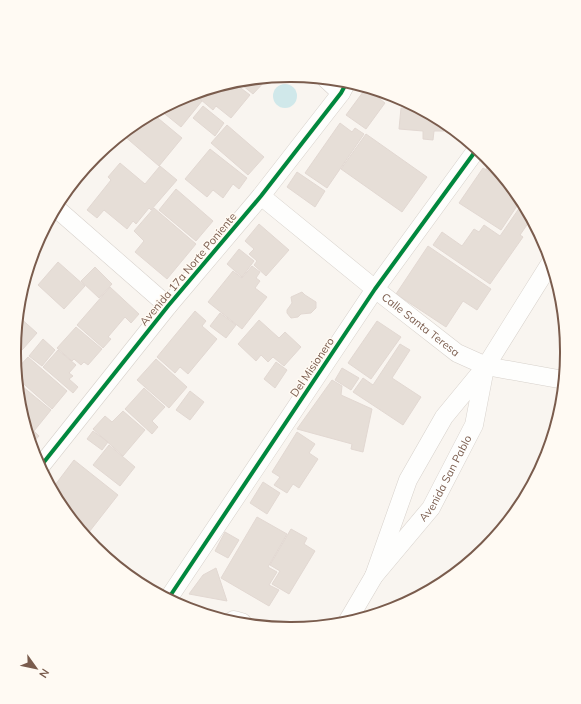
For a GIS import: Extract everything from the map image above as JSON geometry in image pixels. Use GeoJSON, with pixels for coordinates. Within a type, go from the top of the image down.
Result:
{"type":"FeatureCollection","features":[{"type":"Feature","properties":{"kind":"street","name":"Avenida 17a Norte Poniente"},"geometry":{"type":"LineString","coordinates":[[45,461],[168,306],[261,196],[343,88]]}},
{"type":"Feature","properties":{"kind":"street","name":"Del Misionero"},"geometry":{"type":"LineString","coordinates":[[171,594],[375,289],[473,154]]}},
{"type":"Feature","properties":{"kind":"street","name":"Calle Santa Teresa"},"geometry":{"type":"LineString","coordinates":[[261,196],[375,289],[457,353],[486,366],[558,379]]}},
{"type":"Feature","properties":{"kind":"street"},"geometry":{"type":"LineString","coordinates":[[60,212],[168,306]]}},
{"type":"Feature","properties":{"kind":"street","name":"Avenida San Pablo"},"geometry":{"type":"LineString","coordinates":[[374,576],[408,480],[444,417],[486,366],[547,268]]}},
{"type":"Feature","properties":{"kind":"street","name":"Avenida San Pablo"},"geometry":{"type":"LineString","coordinates":[[352,614],[374,576],[431,508],[474,425],[486,366]]}},
{"type":"Feature","properties":{"kind":"water"},"geometry":{"type":"Polygon","coordinates":[[[285,84],[294,87],[297,96],[294,105],[285,108],[276,105],[273,96],[276,87],[285,84]]]}},
{"type":"Feature","properties":{"kind":"building"},"geometry":{"type":"Polygon","coordinates":[[[262,84],[253,94],[244,87],[262,84]]]}},
{"type":"Feature","properties":{"kind":"building"},"geometry":{"type":"Polygon","coordinates":[[[240,88],[250,95],[231,118],[216,106],[213,110],[200,99],[240,88]]]}},
{"type":"Feature","properties":{"kind":"building"},"geometry":{"type":"Polygon","coordinates":[[[362,93],[378,97],[385,103],[366,129],[346,115],[362,93]]]}},
{"type":"Feature","properties":{"kind":"building"},"geometry":{"type":"Polygon","coordinates":[[[199,99],[202,101],[181,127],[165,114],[199,99]]]}},
{"type":"Feature","properties":{"kind":"building"},"geometry":{"type":"Polygon","coordinates":[[[203,106],[224,123],[215,136],[193,118],[203,106]]]}},
{"type":"Feature","properties":{"kind":"building"},"geometry":{"type":"Polygon","coordinates":[[[401,108],[410,110],[444,131],[434,131],[433,140],[423,139],[423,131],[399,129],[401,108]]]}},
{"type":"Feature","properties":{"kind":"building"},"geometry":{"type":"Polygon","coordinates":[[[158,118],[182,138],[159,166],[126,138],[158,118]]]}},
{"type":"Feature","properties":{"kind":"building"},"geometry":{"type":"Polygon","coordinates":[[[340,123],[352,132],[355,128],[364,134],[327,188],[305,173],[340,123]]]}},
{"type":"Feature","properties":{"kind":"building"},"geometry":{"type":"Polygon","coordinates":[[[227,125],[264,157],[248,175],[211,143],[227,125]]]}},
{"type":"Feature","properties":{"kind":"building"},"geometry":{"type":"Polygon","coordinates":[[[366,134],[427,177],[402,212],[341,169],[366,134]]]}},
{"type":"Feature","properties":{"kind":"building"},"geometry":{"type":"Polygon","coordinates":[[[210,149],[247,178],[239,189],[233,184],[223,198],[213,190],[207,197],[185,179],[210,149]]]}},
{"type":"Feature","properties":{"kind":"building"},"geometry":{"type":"Polygon","coordinates":[[[120,163],[145,184],[160,166],[177,180],[151,210],[149,208],[136,224],[133,221],[127,229],[104,210],[97,218],[87,210],[111,180],[108,177],[120,163]]]}},
{"type":"Feature","properties":{"kind":"building"},"geometry":{"type":"Polygon","coordinates":[[[483,168],[493,174],[517,206],[501,230],[459,203],[483,168]]]}},
{"type":"Feature","properties":{"kind":"building"},"geometry":{"type":"Polygon","coordinates":[[[297,172],[325,191],[315,207],[287,187],[297,172]]]}},
{"type":"Feature","properties":{"kind":"building"},"geometry":{"type":"Polygon","coordinates":[[[176,189],[213,221],[196,241],[159,210],[176,189]]]}},
{"type":"Feature","properties":{"kind":"building"},"geometry":{"type":"Polygon","coordinates":[[[154,208],[196,244],[167,279],[135,252],[144,241],[134,231],[154,208]]]}},
{"type":"Feature","properties":{"kind":"building"},"geometry":{"type":"Polygon","coordinates":[[[519,209],[528,224],[520,235],[523,237],[490,284],[433,245],[442,232],[462,246],[474,229],[479,232],[484,225],[500,236],[519,209]]]}},
{"type":"Feature","properties":{"kind":"building"},"geometry":{"type":"Polygon","coordinates":[[[259,224],[289,250],[266,276],[254,265],[257,261],[249,254],[254,249],[245,241],[259,224]]]}},
{"type":"Feature","properties":{"kind":"building"},"geometry":{"type":"Polygon","coordinates":[[[428,246],[491,289],[477,310],[463,301],[446,327],[396,294],[428,246]]]}},
{"type":"Feature","properties":{"kind":"building"},"geometry":{"type":"Polygon","coordinates":[[[239,249],[254,261],[242,277],[227,264],[239,249]]]}},
{"type":"Feature","properties":{"kind":"building"},"geometry":{"type":"Polygon","coordinates":[[[58,262],[85,286],[64,309],[38,285],[58,262]]]}},
{"type":"Feature","properties":{"kind":"building"},"geometry":{"type":"Polygon","coordinates":[[[252,266],[260,272],[256,278],[260,281],[255,288],[267,297],[242,329],[208,302],[233,271],[242,278],[252,266]]]}},
{"type":"Feature","properties":{"kind":"building"},"geometry":{"type":"Polygon","coordinates":[[[95,267],[112,284],[99,298],[81,281],[95,267]]]}},
{"type":"Feature","properties":{"kind":"building"},"geometry":{"type":"Polygon","coordinates":[[[110,287],[139,314],[131,323],[125,317],[108,337],[111,339],[103,348],[77,325],[110,287]]]}},
{"type":"Feature","properties":{"kind":"building"},"geometry":{"type":"Polygon","coordinates":[[[302,292],[316,302],[316,308],[311,313],[301,314],[298,317],[291,318],[287,313],[287,310],[292,303],[291,297],[302,292]]]}},
{"type":"Feature","properties":{"kind":"building"},"geometry":{"type":"Polygon","coordinates":[[[195,311],[206,321],[202,326],[217,339],[188,374],[180,367],[175,373],[157,357],[195,311]]]}},
{"type":"Feature","properties":{"kind":"building"},"geometry":{"type":"Polygon","coordinates":[[[220,313],[236,325],[226,338],[210,326],[220,313]]]}},
{"type":"Feature","properties":{"kind":"building"},"geometry":{"type":"Polygon","coordinates":[[[23,320],[37,333],[21,351],[23,320]]]}},
{"type":"Feature","properties":{"kind":"building"},"geometry":{"type":"Polygon","coordinates":[[[259,320],[279,338],[285,332],[301,347],[284,366],[273,357],[268,362],[261,355],[256,361],[238,344],[259,320]]]}},
{"type":"Feature","properties":{"kind":"building"},"geometry":{"type":"Polygon","coordinates":[[[377,321],[401,337],[371,379],[348,363],[377,321]]]}},
{"type":"Feature","properties":{"kind":"building"},"geometry":{"type":"Polygon","coordinates":[[[76,327],[102,349],[88,365],[84,362],[81,365],[74,359],[72,361],[57,348],[76,327]]]}},
{"type":"Feature","properties":{"kind":"building"},"geometry":{"type":"Polygon","coordinates":[[[43,339],[55,350],[42,366],[29,356],[43,339]]]}},
{"type":"Feature","properties":{"kind":"building"},"geometry":{"type":"Polygon","coordinates":[[[400,344],[410,350],[392,378],[421,397],[403,425],[353,392],[363,378],[373,385],[400,344]]]}},
{"type":"Feature","properties":{"kind":"building"},"geometry":{"type":"Polygon","coordinates":[[[58,350],[76,365],[69,373],[73,376],[69,379],[78,387],[73,393],[43,367],[58,350]]]}},
{"type":"Feature","properties":{"kind":"building"},"geometry":{"type":"Polygon","coordinates":[[[28,357],[67,391],[52,409],[23,383],[22,364],[28,357]]]}},
{"type":"Feature","properties":{"kind":"building"},"geometry":{"type":"Polygon","coordinates":[[[156,359],[187,387],[169,408],[137,380],[156,359]]]}},
{"type":"Feature","properties":{"kind":"building"},"geometry":{"type":"Polygon","coordinates":[[[276,362],[287,370],[275,388],[264,379],[276,362]]]}},
{"type":"Feature","properties":{"kind":"building"},"geometry":{"type":"Polygon","coordinates":[[[342,368],[359,378],[351,390],[335,380],[342,368]]]}},
{"type":"Feature","properties":{"kind":"building"},"geometry":{"type":"Polygon","coordinates":[[[332,380],[342,386],[341,395],[372,409],[363,452],[351,449],[352,444],[297,429],[332,380]]]}},
{"type":"Feature","properties":{"kind":"building"},"geometry":{"type":"Polygon","coordinates":[[[23,387],[51,410],[34,431],[39,436],[35,440],[23,387]]]}},
{"type":"Feature","properties":{"kind":"building"},"geometry":{"type":"Polygon","coordinates":[[[144,388],[165,407],[152,421],[158,427],[152,434],[125,409],[144,388]]]}},
{"type":"Feature","properties":{"kind":"building"},"geometry":{"type":"Polygon","coordinates":[[[190,391],[204,402],[190,420],[176,410],[190,391]]]}},
{"type":"Feature","properties":{"kind":"building"},"geometry":{"type":"Polygon","coordinates":[[[123,411],[145,430],[123,456],[93,429],[105,416],[112,422],[123,411]]]}},
{"type":"Feature","properties":{"kind":"building"},"geometry":{"type":"Polygon","coordinates":[[[93,431],[108,442],[102,450],[87,439],[93,431]]]}},
{"type":"Feature","properties":{"kind":"building"},"geometry":{"type":"Polygon","coordinates":[[[297,432],[315,444],[309,453],[318,459],[299,488],[293,484],[287,493],[274,485],[280,477],[272,472],[297,432]]]}},
{"type":"Feature","properties":{"kind":"building"},"geometry":{"type":"Polygon","coordinates":[[[109,445],[135,467],[120,486],[93,465],[109,445]]]}},
{"type":"Feature","properties":{"kind":"building"},"geometry":{"type":"Polygon","coordinates":[[[74,460],[118,495],[89,532],[66,502],[56,484],[74,460]]]}},
{"type":"Feature","properties":{"kind":"building"},"geometry":{"type":"Polygon","coordinates":[[[263,482],[280,493],[267,514],[250,503],[263,482]]]}},
{"type":"Feature","properties":{"kind":"building"},"geometry":{"type":"Polygon","coordinates":[[[257,517],[287,534],[268,567],[277,572],[269,585],[279,590],[269,606],[221,578],[257,517]]]}},
{"type":"Feature","properties":{"kind":"building"},"geometry":{"type":"Polygon","coordinates":[[[291,529],[307,538],[304,544],[315,551],[289,594],[272,584],[280,571],[270,565],[291,529]]]}},
{"type":"Feature","properties":{"kind":"building"},"geometry":{"type":"Polygon","coordinates":[[[225,532],[239,540],[228,558],[215,551],[225,532]]]}},
{"type":"Feature","properties":{"kind":"building"},"geometry":{"type":"Polygon","coordinates":[[[216,568],[227,601],[189,594],[203,575],[216,568]]]}},
{"type":"Feature","properties":{"kind":"cycle path"},"geometry":{"type":"LineString","coordinates":[[45,461],[168,306],[261,196],[344,88]]}},
{"type":"Feature","properties":{"kind":"cycle path"},"geometry":{"type":"LineString","coordinates":[[171,594],[375,289],[473,154]]}}]}
